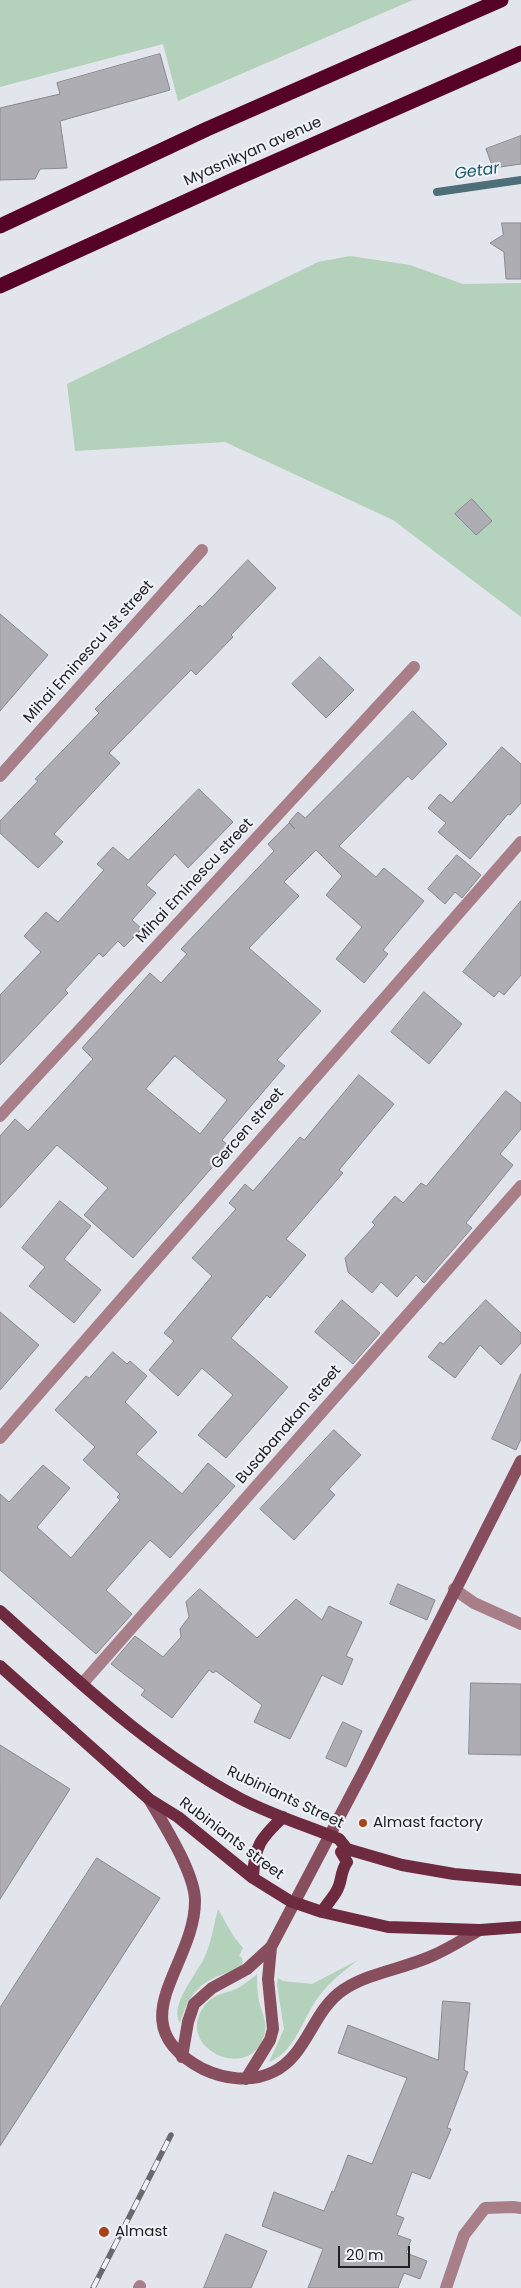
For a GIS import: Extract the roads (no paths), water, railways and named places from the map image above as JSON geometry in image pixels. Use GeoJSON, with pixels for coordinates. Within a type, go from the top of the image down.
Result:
{"type":"FeatureCollection","features":[{"type":"Feature","properties":{"kind":"highway"},"geometry":{"type":"LineString","coordinates":[[0,226],[207,129],[501,0]]}},
{"type":"Feature","properties":{"kind":"highway","name":"Myasnikyan avenue"},"geometry":{"type":"LineString","coordinates":[[0,286],[233,180],[521,53]]}},
{"type":"Feature","properties":{"kind":"main road","name":"Rubiniants Street"},"geometry":{"type":"LineString","coordinates":[[0,1611],[121,1720],[170,1756],[242,1800],[339,1839],[347,1849],[402,1865],[436,1871],[521,1880]]}},
{"type":"Feature","properties":{"kind":"main road","name":"Rubiniants street"},"geometry":{"type":"LineString","coordinates":[[0,1666],[148,1799],[178,1817],[253,1878],[290,1902],[322,1912],[388,1927],[480,1930],[521,1927]]}},
{"type":"Feature","properties":{"kind":"main road"},"geometry":{"type":"LineString","coordinates":[[253,1878],[254,1857],[264,1835],[283,1817]]}},
{"type":"Feature","properties":{"kind":"main road"},"geometry":{"type":"LineString","coordinates":[[322,1912],[337,1892],[341,1881],[341,1871],[347,1862],[341,1852],[347,1849]]}},
{"type":"Feature","properties":{"kind":"street","name":"Mihai Eminescu 1st street"},"geometry":{"type":"LineString","coordinates":[[0,776],[202,550]]}},
{"type":"Feature","properties":{"kind":"street","name":"Mihai Eminescu street"},"geometry":{"type":"LineString","coordinates":[[0,1116],[414,667]]}},
{"type":"Feature","properties":{"kind":"street","name":"Gercen street"},"geometry":{"type":"LineString","coordinates":[[0,1438],[521,842]]}},
{"type":"Feature","properties":{"kind":"street","name":"Busabanakan street"},"geometry":{"type":"LineString","coordinates":[[82,1684],[521,1186]]}},
{"type":"Feature","properties":{"kind":"street"},"geometry":{"type":"LineString","coordinates":[[182,2057],[188,2022],[194,2004],[212,1988],[247,1969],[271,1947],[363,1772],[454,1590],[521,1462]]}},
{"type":"Feature","properties":{"kind":"street"},"geometry":{"type":"LineString","coordinates":[[454,1590],[474,1603],[521,1624]]}},
{"type":"Feature","properties":{"kind":"street"},"geometry":{"type":"LineString","coordinates":[[148,1799],[175,1843],[188,1873],[195,1900],[192,1923],[164,2003],[161,2019],[164,2034],[170,2045],[182,2057],[207,2070],[235,2079],[246,2079],[272,2072],[298,2052],[329,2001],[343,1990],[367,1977],[433,1956],[480,1930]]}},
{"type":"Feature","properties":{"kind":"street"},"geometry":{"type":"LineString","coordinates":[[246,2079],[270,2040],[272,2029],[268,1979],[271,1947]]}},
{"type":"Feature","properties":{"kind":"street"},"geometry":{"type":"LineString","coordinates":[[446,2288],[464,2235],[485,2208],[521,2208]]}},
{"type":"Feature","properties":{"kind":"waterway","name":"Getar"},"geometry":{"type":"LineString","coordinates":[[437,192],[521,180]]}},
{"type":"Feature","properties":{"kind":"railway"},"geometry":{"type":"LineString","coordinates":[[93,2288],[171,2135]]}},
{"type":"Feature","properties":{"kind":"place","name":"Almast factory"},"geometry":{"type":"Point","coordinates":[363,1823]}},
{"type":"Feature","properties":{"kind":"place","name":"Almast"},"geometry":{"type":"Point","coordinates":[104,2232]}}]}
